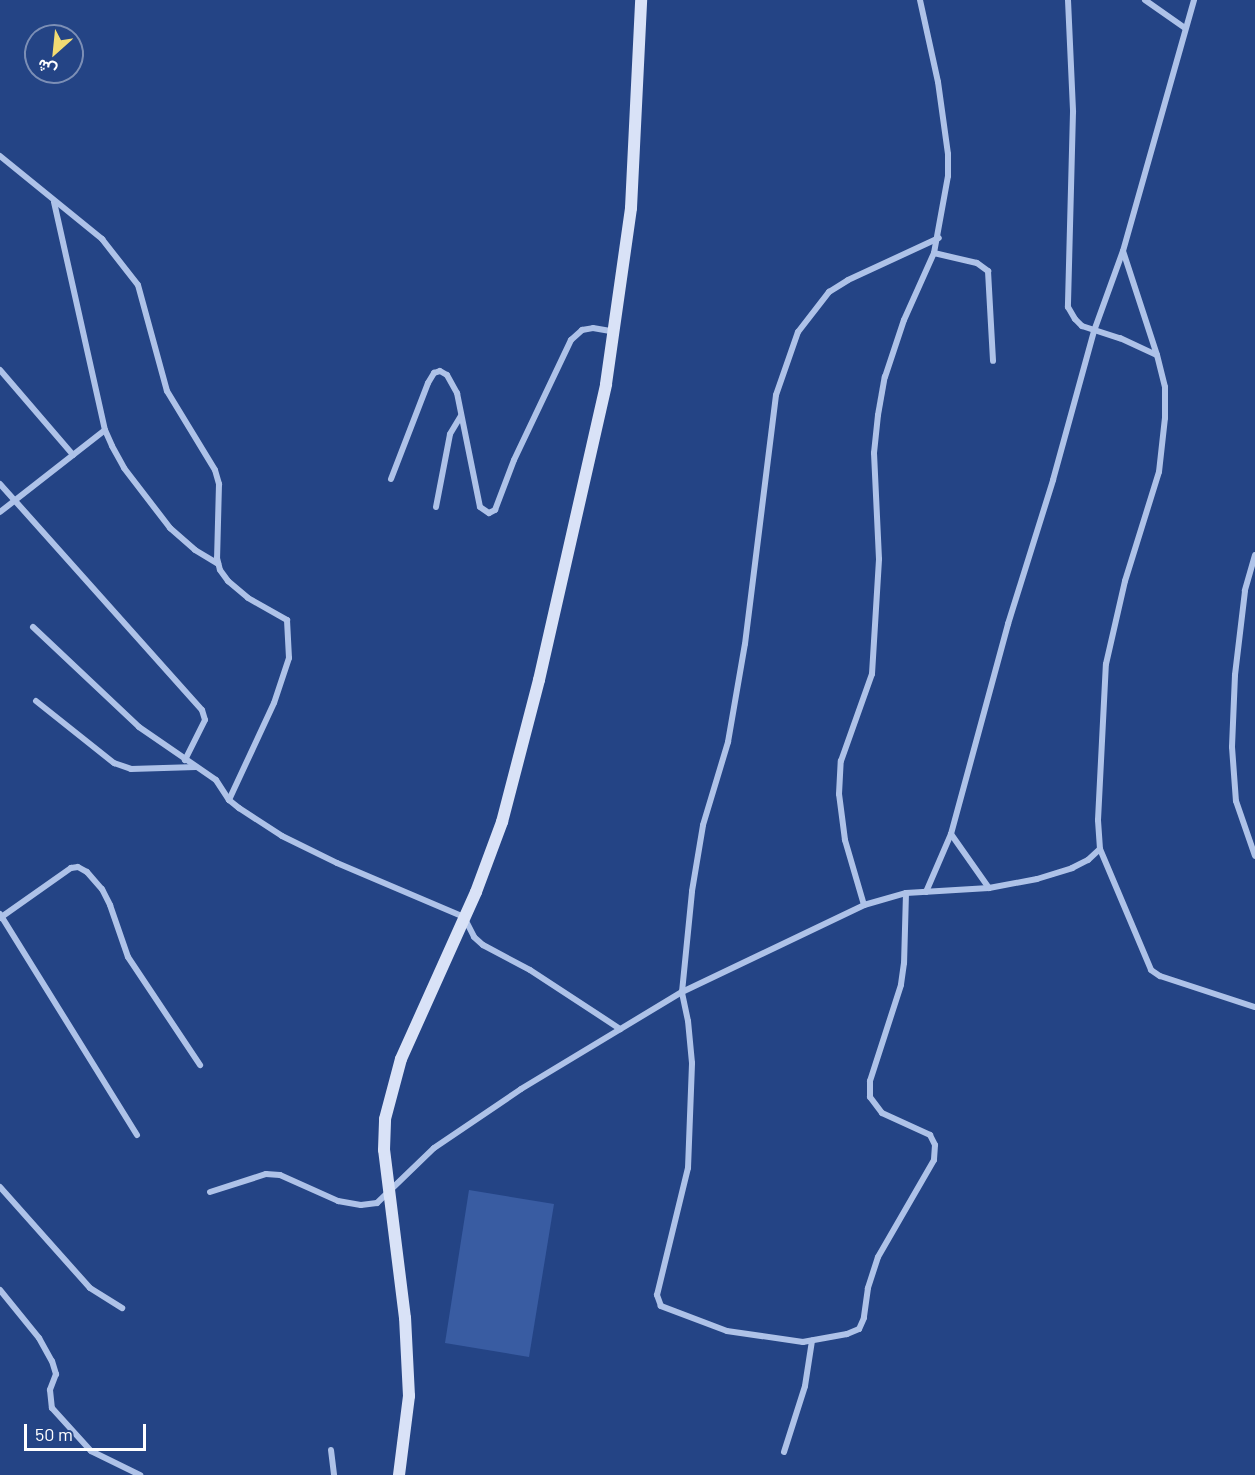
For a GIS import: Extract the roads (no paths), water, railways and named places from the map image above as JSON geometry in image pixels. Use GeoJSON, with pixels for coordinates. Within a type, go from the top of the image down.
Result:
{"type":"FeatureCollection","features":[{"type":"Feature","properties":{"kind":"street"},"geometry":{"type":"LineString","coordinates":[[399,1475],[410,1396],[404,1308],[384,1150],[385,1119],[401,1059],[490,854],[515,777],[606,384],[616,332],[631,208],[641,0]]}},
{"type":"Feature","properties":{"kind":"street"},"geometry":{"type":"LineString","coordinates":[[864,905],[845,840],[839,794],[841,760],[872,674],[879,559],[874,453],[878,415],[885,377],[904,321],[939,238],[948,176],[948,154],[938,82],[920,0]]}},
{"type":"Feature","properties":{"kind":"street"},"geometry":{"type":"LineString","coordinates":[[1068,0],[1073,112],[1067,300],[1075,319],[1094,331],[1120,338],[1157,355]]}},
{"type":"Feature","properties":{"kind":"street"},"geometry":{"type":"LineString","coordinates":[[1145,0],[1185,28]]}},
{"type":"Feature","properties":{"kind":"street"},"geometry":{"type":"LineString","coordinates":[[926,892],[951,834],[1008,624],[1053,480],[1094,331],[1123,251],[1194,0]]}},
{"type":"Feature","properties":{"kind":"street"},"geometry":{"type":"LineString","coordinates":[[0,156],[102,239],[138,285],[167,391],[215,470],[219,484],[218,564]]}},
{"type":"Feature","properties":{"kind":"street"},"geometry":{"type":"LineString","coordinates":[[54,202],[105,430],[124,468],[170,528],[195,550],[218,564],[228,581],[248,598],[287,620],[290,658],[274,703],[229,800]]}},
{"type":"Feature","properties":{"kind":"street"},"geometry":{"type":"LineString","coordinates":[[906,893],[908,908],[901,985],[870,1081],[870,1097],[882,1113],[930,1135],[935,1145],[934,1160],[878,1257],[868,1288],[864,1318],[859,1329],[847,1334],[803,1342],[727,1331],[671,1312],[658,1302],[662,1271],[688,1168],[692,1064],[682,992],[694,880],[703,825],[730,731],[758,551],[777,395],[787,359],[798,332],[829,292],[877,266],[939,238]]}},
{"type":"Feature","properties":{"kind":"street"},"geometry":{"type":"LineString","coordinates":[[1123,251],[1165,387],[1159,472],[1125,580],[1106,664],[1098,820],[1100,849],[1154,974],[1255,1007]]}},
{"type":"Feature","properties":{"kind":"street"},"geometry":{"type":"LineString","coordinates":[[934,254],[977,263],[988,271],[993,361]]}},
{"type":"Feature","properties":{"kind":"street"},"geometry":{"type":"LineString","coordinates":[[391,479],[428,383],[436,371],[447,375],[455,388],[480,507],[485,512],[492,512],[571,340],[582,330],[593,328],[616,332]]}},
{"type":"Feature","properties":{"kind":"street"},"geometry":{"type":"LineString","coordinates":[[0,370],[73,455]]}},
{"type":"Feature","properties":{"kind":"street"},"geometry":{"type":"LineString","coordinates":[[436,507],[450,434],[461,416]]}},
{"type":"Feature","properties":{"kind":"street"},"geometry":{"type":"LineString","coordinates":[[0,512],[105,430]]}},
{"type":"Feature","properties":{"kind":"street"},"geometry":{"type":"LineString","coordinates":[[0,484],[202,710],[205,720],[185,760]]}},
{"type":"Feature","properties":{"kind":"street"},"geometry":{"type":"LineString","coordinates":[[1255,555],[1245,591],[1235,675],[1232,747],[1236,801],[1255,856]]}},
{"type":"Feature","properties":{"kind":"street"},"geometry":{"type":"LineString","coordinates":[[33,627],[139,727],[216,780],[229,800],[282,836],[337,863],[464,917],[474,937],[483,945],[530,970],[620,1029]]}},
{"type":"Feature","properties":{"kind":"street"},"geometry":{"type":"LineString","coordinates":[[36,701],[114,763],[131,769],[197,767]]}},
{"type":"Feature","properties":{"kind":"street"},"geometry":{"type":"LineString","coordinates":[[951,834],[989,888]]}},
{"type":"Feature","properties":{"kind":"street"},"geometry":{"type":"LineString","coordinates":[[210,1192],[266,1174],[280,1175],[338,1200],[360,1205],[377,1203],[417,1161],[434,1148],[521,1089],[682,992],[864,905],[906,893],[989,888],[1037,879],[1072,868],[1088,860],[1100,849]]}},
{"type":"Feature","properties":{"kind":"street"},"geometry":{"type":"LineString","coordinates":[[137,1135],[1,916],[71,868],[78,867],[87,872],[102,889],[110,905],[128,957],[200,1065]]}},
{"type":"Feature","properties":{"kind":"street"},"geometry":{"type":"LineString","coordinates":[[0,1187],[90,1288],[122,1308]]}},
{"type":"Feature","properties":{"kind":"street"},"geometry":{"type":"LineString","coordinates":[[0,1290],[39,1338],[52,1361],[56,1374],[50,1390],[52,1408],[91,1451],[140,1475]]}},
{"type":"Feature","properties":{"kind":"street"},"geometry":{"type":"LineString","coordinates":[[784,1452],[805,1386],[812,1341]]}},
{"type":"Feature","properties":{"kind":"street"},"geometry":{"type":"LineString","coordinates":[[331,1450],[334,1475]]}}]}
